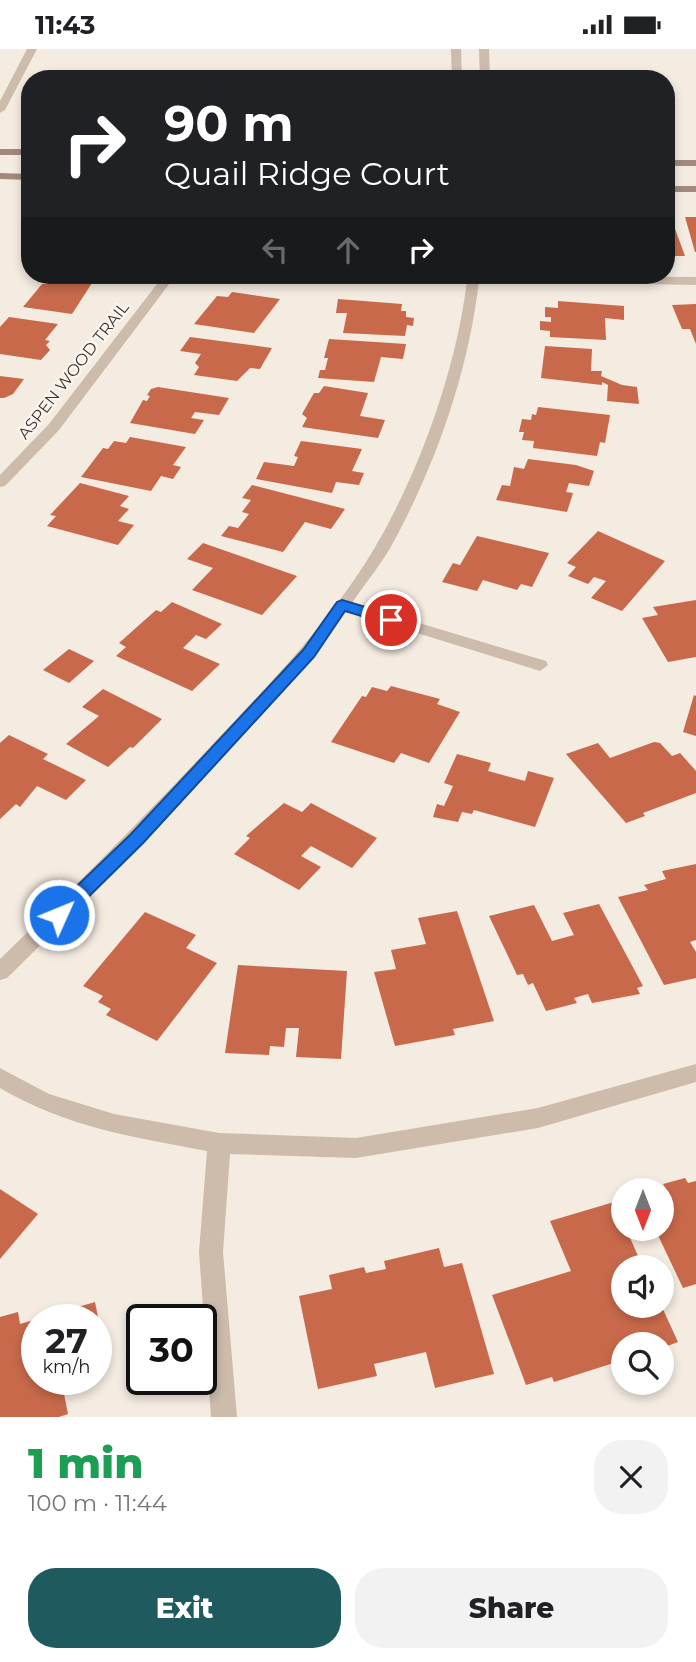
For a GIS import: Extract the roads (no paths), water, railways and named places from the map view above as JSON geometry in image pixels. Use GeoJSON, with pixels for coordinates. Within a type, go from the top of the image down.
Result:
{"type":"FeatureCollection","features":[{"type":"Feature","properties":{"kind":"main road"},"geometry":{"type":"LineString","coordinates":[[0,152],[21,152]]}},
{"type":"Feature","properties":{"kind":"main road"},"geometry":{"type":"LineString","coordinates":[[675,163],[696,163]]}},
{"type":"Feature","properties":{"kind":"main road"},"geometry":{"type":"LineString","coordinates":[[0,176],[21,177]]}},
{"type":"Feature","properties":{"kind":"main road"},"geometry":{"type":"LineString","coordinates":[[675,189],[696,189]]}},
{"type":"Feature","properties":{"kind":"street"},"geometry":{"type":"LineString","coordinates":[[0,110],[32,49]]}},
{"type":"Feature","properties":{"kind":"street"},"geometry":{"type":"LineString","coordinates":[[456,49],[457,70]]}},
{"type":"Feature","properties":{"kind":"street"},"geometry":{"type":"LineString","coordinates":[[484,49],[485,70]]}},
{"type":"Feature","properties":{"kind":"street"},"geometry":{"type":"LineString","coordinates":[[675,281],[696,281]]}},
{"type":"Feature","properties":{"kind":"street","name":"ASPEN WOOD TRAIL"},"geometry":{"type":"LineString","coordinates":[[0,483],[54,427],[163,284]]}},
{"type":"Feature","properties":{"kind":"street"},"geometry":{"type":"LineString","coordinates":[[0,972],[137,838],[308,653],[381,550],[428,453],[470,315],[474,284]]}},
{"type":"Feature","properties":{"kind":"street"},"geometry":{"type":"LineString","coordinates":[[342,605],[540,665]]}},
{"type":"Feature","properties":{"kind":"street"},"geometry":{"type":"LineString","coordinates":[[0,1077],[43,1102],[114,1124],[219,1143],[356,1148],[538,1118],[696,1073]]}},
{"type":"Feature","properties":{"kind":"street"},"geometry":{"type":"LineString","coordinates":[[219,1143],[211,1252],[224,1417]]}}]}
